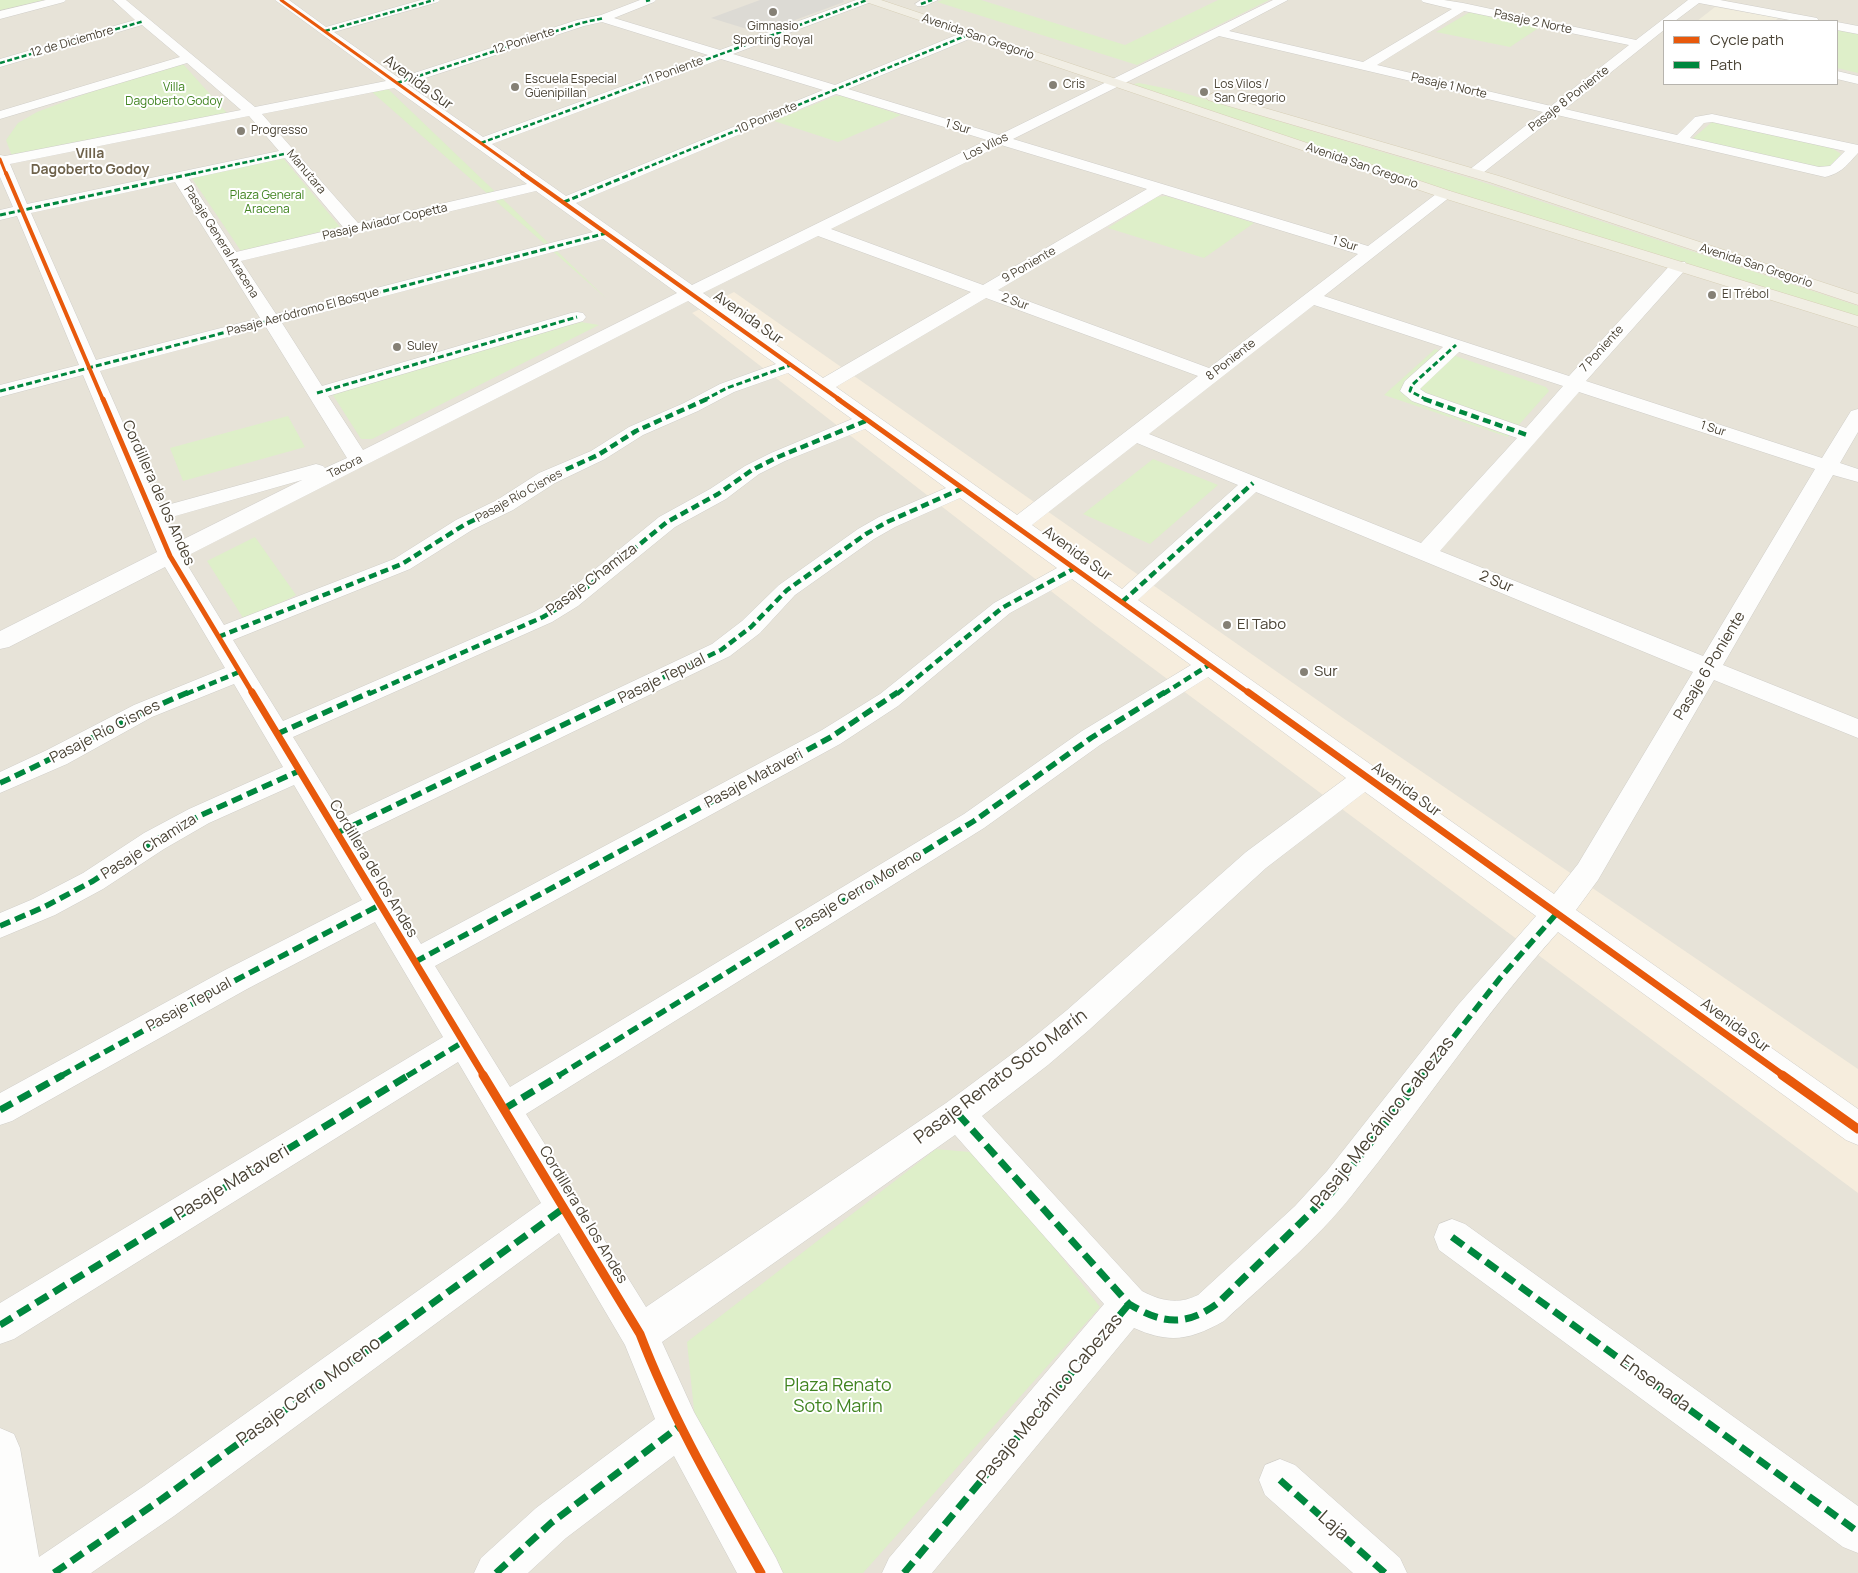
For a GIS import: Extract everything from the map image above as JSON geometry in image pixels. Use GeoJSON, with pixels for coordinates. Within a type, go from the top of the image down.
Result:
{"type":"FeatureCollection","features":[{"type":"Feature","properties":{"kind":"main road","name":"Avenida San Gregorio"},"geometry":{"type":"LineString","coordinates":[[869,0],[970,34],[1115,75],[1445,194],[1858,322]]}},
{"type":"Feature","properties":{"kind":"main road"},"geometry":{"type":"LineString","coordinates":[[1133,74],[1154,80]]}},
{"type":"Feature","properties":{"kind":"main road","name":"Avenida San Gregorio"},"geometry":{"type":"LineString","coordinates":[[1197,92],[1474,173],[1858,300]]}},
{"type":"Feature","properties":{"kind":"street"},"geometry":{"type":"LineString","coordinates":[[0,15],[60,0]]}},
{"type":"Feature","properties":{"kind":"street","name":"Manutara"},"geometry":{"type":"LineString","coordinates":[[119,0],[258,116],[354,229]]}},
{"type":"Feature","properties":{"kind":"street","name":"Avenida Sur"},"geometry":{"type":"LineString","coordinates":[[281,0],[1858,1129]]}},
{"type":"Feature","properties":{"kind":"street"},"geometry":{"type":"LineString","coordinates":[[325,31],[434,0]]}},
{"type":"Feature","properties":{"kind":"street","name":"12 Poniente"},"geometry":{"type":"LineString","coordinates":[[0,160],[396,83],[581,23],[604,18],[647,0]]}},
{"type":"Feature","properties":{"kind":"street","name":"11 Poniente"},"geometry":{"type":"LineString","coordinates":[[481,143],[869,0]]}},
{"type":"Feature","properties":{"kind":"street","name":"Los Vilos"},"geometry":{"type":"LineString","coordinates":[[690,293],[1000,140],[1115,75],[1133,74],[1282,0]]}},
{"type":"Feature","properties":{"kind":"street","name":"Pasaje 2 Norte"},"geometry":{"type":"LineString","coordinates":[[1427,0],[1644,40],[1663,40]]}},
{"type":"Feature","properties":{"kind":"street"},"geometry":{"type":"LineString","coordinates":[[1669,20],[1695,0]]}},
{"type":"Feature","properties":{"kind":"street"},"geometry":{"type":"LineString","coordinates":[[1701,0],[1808,20]]}},
{"type":"Feature","properties":{"kind":"street"},"geometry":{"type":"LineString","coordinates":[[1366,66],[1463,7]]}},
{"type":"Feature","properties":{"kind":"street","name":"1 Sur"},"geometry":{"type":"LineString","coordinates":[[604,18],[1370,252]]}},
{"type":"Feature","properties":{"kind":"street","name":"12 de Diciembre"},"geometry":{"type":"LineString","coordinates":[[0,62],[144,20]]}},
{"type":"Feature","properties":{"kind":"street","name":"Pasaje 8 Poniente"},"geometry":{"type":"LineString","coordinates":[[1474,173],[1663,25]]}},
{"type":"Feature","properties":{"kind":"street"},"geometry":{"type":"LineString","coordinates":[[1838,26],[1858,30]]}},
{"type":"Feature","properties":{"kind":"street","name":"Pasaje 1 Norte"},"geometry":{"type":"LineString","coordinates":[[1218,32],[1824,173],[1837,169],[1856,149]]}},
{"type":"Feature","properties":{"kind":"street","name":"10 Poniente"},"geometry":{"type":"LineString","coordinates":[[564,202],[970,34]]}},
{"type":"Feature","properties":{"kind":"street"},"geometry":{"type":"LineString","coordinates":[[4,123],[64,97],[188,58]]}},
{"type":"Feature","properties":{"kind":"street"},"geometry":{"type":"LineString","coordinates":[[1838,76],[1858,80]]}},
{"type":"Feature","properties":{"kind":"street","name":"Pasaje 1 Norte"},"geometry":{"type":"LineString","coordinates":[[1680,140],[1700,120],[1712,118],[1856,149]]}},
{"type":"Feature","properties":{"kind":"street"},"geometry":{"type":"LineString","coordinates":[[0,215],[289,153]]}},
{"type":"Feature","properties":{"kind":"street","name":"Cordillera de los Andes"},"geometry":{"type":"LineString","coordinates":[[0,160],[170,556],[640,1334],[653,1371],[680,1426],[761,1573]]}},
{"type":"Feature","properties":{"kind":"street","name":"Pasaje General Aracena"},"geometry":{"type":"LineString","coordinates":[[180,177],[359,460]]}},
{"type":"Feature","properties":{"kind":"street","name":"Pasaje Aviador Copetta"},"geometry":{"type":"LineString","coordinates":[[231,258],[540,185]]}},
{"type":"Feature","properties":{"kind":"street","name":"9 Poniente"},"geometry":{"type":"LineString","coordinates":[[822,387],[1160,188]]}},
{"type":"Feature","properties":{"kind":"street","name":"8 Poniente"},"geometry":{"type":"LineString","coordinates":[[1016,526],[1445,194]]}},
{"type":"Feature","properties":{"kind":"street","name":"2 Sur"},"geometry":{"type":"LineString","coordinates":[[818,230],[1212,375]]}},
{"type":"Feature","properties":{"kind":"street","name":"Pasaje Aeródromo El Bosque"},"geometry":{"type":"LineString","coordinates":[[0,391],[607,233]]}},
{"type":"Feature","properties":{"kind":"street","name":"7 Poniente"},"geometry":{"type":"LineString","coordinates":[[1424,553],[1530,436],[1580,374],[1679,266]]}},
{"type":"Feature","properties":{"kind":"street","name":"Tacora"},"geometry":{"type":"LineString","coordinates":[[0,641],[690,293]]}},
{"type":"Feature","properties":{"kind":"street","name":"1 Sur"},"geometry":{"type":"LineString","coordinates":[[1311,298],[1858,476]]}},
{"type":"Feature","properties":{"kind":"street"},"geometry":{"type":"LineString","coordinates":[[316,393],[577,318]]}},
{"type":"Feature","properties":{"kind":"street"},"geometry":{"type":"LineString","coordinates":[[1456,345],[1412,385],[1410,391],[1419,397],[1530,436]]}},
{"type":"Feature","properties":{"kind":"street","name":"Pasaje Río Cisnes"},"geometry":{"type":"LineString","coordinates":[[218,637],[402,564],[464,525],[506,505],[547,478],[598,455],[636,431],[691,407],[727,388],[791,365]]}},
{"type":"Feature","properties":{"kind":"street","name":"Pasaje 6 Poniente"},"geometry":{"type":"LineString","coordinates":[[1557,913],[1588,872],[1858,414]]}},
{"type":"Feature","properties":{"kind":"street","name":"Pasaje Chamiza"},"geometry":{"type":"LineString","coordinates":[[277,734],[543,617],[570,600],[667,522],[718,494],[752,470],[778,456],[868,420]]}},
{"type":"Feature","properties":{"kind":"street","name":"2 Sur"},"geometry":{"type":"LineString","coordinates":[[1134,435],[1858,729]]}},
{"type":"Feature","properties":{"kind":"street"},"geometry":{"type":"LineString","coordinates":[[152,516],[271,481],[359,460]]}},
{"type":"Feature","properties":{"kind":"street"},"geometry":{"type":"LineString","coordinates":[[1122,602],[1253,483]]}},
{"type":"Feature","properties":{"kind":"street","name":"Pasaje Tepual"},"geometry":{"type":"LineString","coordinates":[[337,833],[709,656],[737,638],[774,602],[801,580],[866,534],[887,522],[963,488]]}},
{"type":"Feature","properties":{"kind":"street","name":"Pasaje Mataveri"},"geometry":{"type":"LineString","coordinates":[[415,962],[831,737],[896,695],[969,633],[1002,608],[1075,568]]}},
{"type":"Feature","properties":{"kind":"street","name":"Pasaje Cerro Moreno"},"geometry":{"type":"LineString","coordinates":[[504,1109],[974,821],[1091,738],[1209,664]]}},
{"type":"Feature","properties":{"kind":"street","name":"Pasaje Río Cisnes"},"geometry":{"type":"LineString","coordinates":[[0,783],[57,757],[143,711],[239,672]]}},
{"type":"Feature","properties":{"kind":"street","name":"Pasaje Chamiza"},"geometry":{"type":"LineString","coordinates":[[0,926],[44,907],[94,881],[154,841],[199,816],[299,771]]}},
{"type":"Feature","properties":{"kind":"street","name":"Pasaje Renato Soto Marín"},"geometry":{"type":"LineString","coordinates":[[640,1334],[958,1114],[1036,1055],[1078,1020],[1256,860],[1366,777]]}},
{"type":"Feature","properties":{"kind":"street","name":"Pasaje Tepual"},"geometry":{"type":"LineString","coordinates":[[0,1110],[219,988],[380,905]]}},
{"type":"Feature","properties":{"kind":"street","name":"Pasaje Mecánico Cabezas"},"geometry":{"type":"LineString","coordinates":[[904,1573],[1129,1304],[1158,1319],[1177,1321],[1195,1317],[1226,1295],[1308,1218],[1340,1183],[1469,1015],[1557,913]]}},
{"type":"Feature","properties":{"kind":"street","name":"Pasaje Mataveri"},"geometry":{"type":"LineString","coordinates":[[0,1325],[463,1042]]}},
{"type":"Feature","properties":{"kind":"street"},"geometry":{"type":"LineString","coordinates":[[958,1114],[1129,1304]]}},
{"type":"Feature","properties":{"kind":"street","name":"Pasaje Cerro Moreno"},"geometry":{"type":"LineString","coordinates":[[54,1573],[159,1501],[564,1208]]}},
{"type":"Feature","properties":{"kind":"street","name":"Ensenada"},"geometry":{"type":"LineString","coordinates":[[1452,1237],[1858,1532]]}},
{"type":"Feature","properties":{"kind":"street"},"geometry":{"type":"LineString","coordinates":[[496,1573],[551,1523],[680,1426]]}},
{"type":"Feature","properties":{"kind":"street"},"geometry":{"type":"LineString","coordinates":[[0,1448],[20,1573]]}},
{"type":"Feature","properties":{"kind":"street","name":"Laja"},"geometry":{"type":"LineString","coordinates":[[1280,1480],[1385,1573]]}},
{"type":"Feature","properties":{"kind":"shaded area"},"geometry":{"type":"Polygon","coordinates":[[[0,0],[1858,0],[1858,1573],[0,1573],[0,0]]]}},
{"type":"Feature","properties":{"kind":"shaded area"},"geometry":{"type":"Polygon","coordinates":[[[1715,7],[1778,18],[1776,20],[1698,20],[1715,7]]]}},
{"type":"Feature","properties":{"kind":"shaded area"},"geometry":{"type":"Polygon","coordinates":[[[734,292],[1343,718],[1858,1069],[1858,1193],[1096,626],[692,313],[734,292]]]}},
{"type":"Feature","properties":{"kind":"green space"},"geometry":{"type":"Polygon","coordinates":[[[0,0],[45,0],[0,11],[0,0]]]}},
{"type":"Feature","properties":{"kind":"green space"},"geometry":{"type":"Polygon","coordinates":[[[942,0],[981,0],[1125,45],[1218,0],[1269,0],[1137,65],[937,2],[942,0]]]}},
{"type":"Feature","properties":{"kind":"green space"},"geometry":{"type":"Polygon","coordinates":[[[1470,12],[1540,27],[1510,47],[1436,32],[1470,12]]]}},
{"type":"Feature","properties":{"kind":"green space"},"geometry":{"type":"Polygon","coordinates":[[[1838,30],[1858,34],[1858,73],[1838,68],[1838,30]]]}},
{"type":"Feature","properties":{"kind":"green space","name":"Villa Dagoberto Godoy"},"geometry":{"type":"Polygon","coordinates":[[[183,64],[227,113],[12,156],[6,140],[18,123],[37,112],[96,90],[183,64]]]}},
{"type":"Feature","properties":{"kind":"green space"},"geometry":{"type":"Polygon","coordinates":[[[1139,83],[1174,90],[1476,180],[1858,306],[1858,318],[1443,189],[1134,84],[1139,83]]]}},
{"type":"Feature","properties":{"kind":"green space"},"geometry":{"type":"Polygon","coordinates":[[[388,89],[607,299],[372,92],[388,89]]]}},
{"type":"Feature","properties":{"kind":"green space"},"geometry":{"type":"Polygon","coordinates":[[[835,96],[842,96],[901,115],[838,142],[774,121],[835,96]]]}},
{"type":"Feature","properties":{"kind":"green space"},"geometry":{"type":"Polygon","coordinates":[[[1712,122],[1832,148],[1841,154],[1831,166],[1824,169],[1692,139],[1712,122]]]}},
{"type":"Feature","properties":{"kind":"green space","name":"Plaza General Aracena"},"geometry":{"type":"Polygon","coordinates":[[[283,158],[340,227],[241,251],[191,177],[283,158]]]}},
{"type":"Feature","properties":{"kind":"green space"},"geometry":{"type":"Polygon","coordinates":[[[1166,196],[1254,223],[1204,258],[1108,228],[1157,197],[1166,196]]]}},
{"type":"Feature","properties":{"kind":"green space"},"geometry":{"type":"Polygon","coordinates":[[[581,322],[599,325],[372,439],[361,439],[331,392],[581,322]]]}},
{"type":"Feature","properties":{"kind":"green space"},"geometry":{"type":"Polygon","coordinates":[[[1435,349],[1546,387],[1549,391],[1508,437],[1384,395],[1435,349]]]}},
{"type":"Feature","properties":{"kind":"green space"},"geometry":{"type":"Polygon","coordinates":[[[288,416],[305,447],[183,481],[170,448],[288,416]]]}},
{"type":"Feature","properties":{"kind":"green space"},"geometry":{"type":"Polygon","coordinates":[[[1153,459],[1218,485],[1150,544],[1083,514],[1153,459]]]}},
{"type":"Feature","properties":{"kind":"green space"},"geometry":{"type":"Polygon","coordinates":[[[255,537],[296,595],[245,621],[207,561],[255,537]]]}},
{"type":"Feature","properties":{"kind":"green space","name":"Plaza Renato Soto Marín"},"geometry":{"type":"Polygon","coordinates":[[[936,1149],[981,1153],[1100,1307],[863,1573],[780,1573],[695,1420],[687,1342],[936,1149]]]}},
{"type":"Feature","properties":{"kind":"building","name":"Gimnasio Sporting Royal"},"geometry":{"type":"Polygon","coordinates":[[[760,0],[843,0],[844,2],[760,33],[711,18],[760,0]]]}},
{"type":"Feature","properties":{"kind":"marked path"},"geometry":{"type":"LineString","coordinates":[[325,31],[434,0]]}},
{"type":"Feature","properties":{"kind":"marked path"},"geometry":{"type":"LineString","coordinates":[[646,1],[650,0]]}},
{"type":"Feature","properties":{"kind":"marked path"},"geometry":{"type":"LineString","coordinates":[[481,143],[867,0]]}},
{"type":"Feature","properties":{"kind":"marked path"},"geometry":{"type":"LineString","coordinates":[[921,4],[932,0]]}},
{"type":"Feature","properties":{"kind":"marked path"},"geometry":{"type":"LineString","coordinates":[[397,83],[581,23],[604,18]]}},
{"type":"Feature","properties":{"kind":"marked path"},"geometry":{"type":"LineString","coordinates":[[0,63],[144,21]]}},
{"type":"Feature","properties":{"kind":"marked path"},"geometry":{"type":"LineString","coordinates":[[564,202],[970,34]]}},
{"type":"Feature","properties":{"kind":"marked path"},"geometry":{"type":"LineString","coordinates":[[0,215],[289,153]]}},
{"type":"Feature","properties":{"kind":"marked path"},"geometry":{"type":"LineString","coordinates":[[0,391],[607,233]]}},
{"type":"Feature","properties":{"kind":"marked path"},"geometry":{"type":"LineString","coordinates":[[317,393],[577,317]]}},
{"type":"Feature","properties":{"kind":"marked path"},"geometry":{"type":"LineString","coordinates":[[1456,345],[1412,385],[1410,391],[1419,397],[1530,436]]}},
{"type":"Feature","properties":{"kind":"marked path"},"geometry":{"type":"LineString","coordinates":[[218,637],[402,564],[464,525],[505,505],[547,478],[598,455],[636,431],[691,407],[727,388],[791,365]]}},
{"type":"Feature","properties":{"kind":"marked path"},"geometry":{"type":"LineString","coordinates":[[277,734],[543,617],[570,601],[667,522],[718,494],[752,470],[778,457],[868,420]]}},
{"type":"Feature","properties":{"kind":"marked path"},"geometry":{"type":"LineString","coordinates":[[1122,602],[1253,483]]}},
{"type":"Feature","properties":{"kind":"marked path"},"geometry":{"type":"LineString","coordinates":[[337,833],[721,650],[751,627],[787,590],[866,534],[887,522],[963,488]]}},
{"type":"Feature","properties":{"kind":"marked path"},"geometry":{"type":"LineString","coordinates":[[415,962],[831,737],[889,700],[1002,608],[1075,568]]}},
{"type":"Feature","properties":{"kind":"marked path"},"geometry":{"type":"LineString","coordinates":[[504,1109],[974,821],[1091,738],[1209,665]]}},
{"type":"Feature","properties":{"kind":"marked path"},"geometry":{"type":"LineString","coordinates":[[0,783],[57,757],[143,711],[239,672]]}},
{"type":"Feature","properties":{"kind":"marked path"},"geometry":{"type":"LineString","coordinates":[[0,926],[44,907],[93,881],[154,841],[199,816],[299,771]]}},
{"type":"Feature","properties":{"kind":"marked path"},"geometry":{"type":"LineString","coordinates":[[0,1110],[236,980],[380,905]]}},
{"type":"Feature","properties":{"kind":"marked path"},"geometry":{"type":"LineString","coordinates":[[958,1114],[1129,1304],[1144,1313],[1167,1320],[1176,1321],[1193,1318],[1210,1309],[1226,1296],[1299,1226],[1341,1182],[1500,978],[1557,913]]}},
{"type":"Feature","properties":{"kind":"marked path"},"geometry":{"type":"LineString","coordinates":[[0,1325],[463,1042]]}},
{"type":"Feature","properties":{"kind":"marked path"},"geometry":{"type":"LineString","coordinates":[[54,1573],[159,1501],[564,1208]]}},
{"type":"Feature","properties":{"kind":"marked path"},"geometry":{"type":"LineString","coordinates":[[1452,1237],[1858,1532]]}},
{"type":"Feature","properties":{"kind":"marked path"},"geometry":{"type":"LineString","coordinates":[[904,1573],[1129,1304]]}},
{"type":"Feature","properties":{"kind":"marked path"},"geometry":{"type":"LineString","coordinates":[[496,1573],[551,1523],[680,1426]]}},
{"type":"Feature","properties":{"kind":"marked path"},"geometry":{"type":"LineString","coordinates":[[1280,1480],[1385,1573]]}},
{"type":"Feature","properties":{"kind":"cycle path"},"geometry":{"type":"LineString","coordinates":[[281,0],[1858,1129]]}},
{"type":"Feature","properties":{"kind":"cycle path"},"geometry":{"type":"LineString","coordinates":[[0,159],[170,556],[640,1334],[665,1396],[680,1426],[761,1573]]}},
{"type":"Feature","properties":{"kind":"place","name":"Gimnasio Sporting Royal"},"geometry":{"type":"Point","coordinates":[773,12]}},
{"type":"Feature","properties":{"kind":"place","name":"Cris"},"geometry":{"type":"Point","coordinates":[1053,85]}},
{"type":"Feature","properties":{"kind":"place","name":"Escuela Especial Güenipillan"},"geometry":{"type":"Point","coordinates":[515,87]}},
{"type":"Feature","properties":{"kind":"place","name":"Los Vilos / San Gregorio"},"geometry":{"type":"Point","coordinates":[1204,92]}},
{"type":"Feature","properties":{"kind":"place","name":"Progresso"},"geometry":{"type":"Point","coordinates":[241,131]}},
{"type":"Feature","properties":{"kind":"place","name":"El Trébol"},"geometry":{"type":"Point","coordinates":[1712,295]}},
{"type":"Feature","properties":{"kind":"place","name":"Suley"},"geometry":{"type":"Point","coordinates":[397,347]}},
{"type":"Feature","properties":{"kind":"place","name":"El Tabo"},"geometry":{"type":"Point","coordinates":[1227,625]}},
{"type":"Feature","properties":{"kind":"place","name":"Sur"},"geometry":{"type":"Point","coordinates":[1304,672]}},
{"type":"Feature","properties":{"kind":"district","name":"Villa Dagoberto Godoy"},"geometry":{"type":"Point","coordinates":[90,162]}}]}
